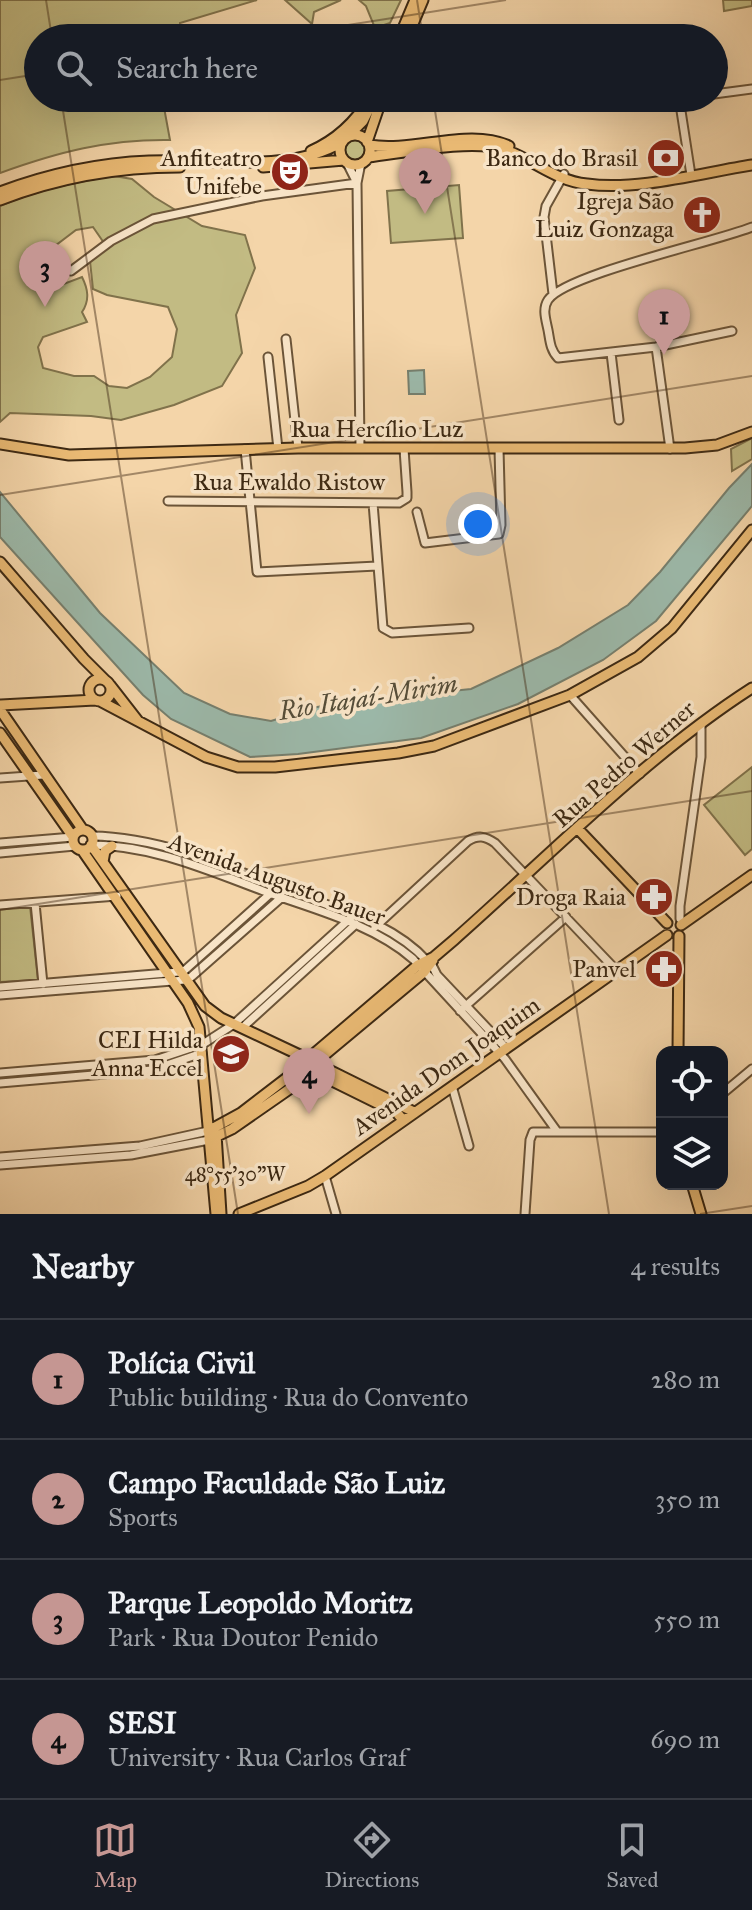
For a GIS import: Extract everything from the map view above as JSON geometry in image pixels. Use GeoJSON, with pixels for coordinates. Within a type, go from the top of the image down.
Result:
{"type":"FeatureCollection","features":[{"type":"Feature","properties":{"kind":"main road"},"geometry":{"type":"LineString","coordinates":[[405,24],[415,0]]}},
{"type":"Feature","properties":{"kind":"main road"},"geometry":{"type":"LineString","coordinates":[[413,24],[423,0]]}},
{"type":"Feature","properties":{"kind":"main road"},"geometry":{"type":"LineString","coordinates":[[294,158],[317,148],[344,129],[361,112]]}},
{"type":"Feature","properties":{"kind":"main road"},"geometry":{"type":"LineString","coordinates":[[346,162],[340,152],[344,140],[363,121],[367,112]]}},
{"type":"Feature","properties":{"kind":"main road"},"geometry":{"type":"LineString","coordinates":[[364,160],[378,112]]}},
{"type":"Feature","properties":{"kind":"main road"},"geometry":{"type":"LineString","coordinates":[[0,192],[43,177],[105,165],[314,156],[344,140],[359,136],[368,144],[400,150]]}},
{"type":"Feature","properties":{"kind":"main road"},"geometry":{"type":"LineString","coordinates":[[0,200],[73,178],[127,170],[346,162],[400,150],[493,141],[562,176],[600,183],[747,163]]}},
{"type":"Feature","properties":{"kind":"main road","name":"Rua Hercílio Luz"},"geometry":{"type":"LineString","coordinates":[[0,444],[69,455],[298,448],[670,449],[717,445],[752,432]]}},
{"type":"Feature","properties":{"kind":"main road"},"geometry":{"type":"LineString","coordinates":[[84,659],[90,695],[217,762],[261,768],[423,748],[570,695],[620,668],[672,628],[752,530]]}},
{"type":"Feature","properties":{"kind":"main road"},"geometry":{"type":"LineString","coordinates":[[0,562],[84,659],[108,682],[140,723]]}},
{"type":"Feature","properties":{"kind":"main road"},"geometry":{"type":"LineString","coordinates":[[68,701],[98,678],[108,682]]}},
{"type":"Feature","properties":{"kind":"main road"},"geometry":{"type":"LineString","coordinates":[[108,682],[108,697],[97,700],[0,708],[116,896],[176,976],[205,1006],[397,1113],[403,1120]]}},
{"type":"Feature","properties":{"kind":"main road","name":"Rua Pedro Werner"},"geometry":{"type":"LineString","coordinates":[[212,1134],[262,1102],[310,1065],[640,774],[701,724],[752,688]]}},
{"type":"Feature","properties":{"kind":"main road"},"geometry":{"type":"LineString","coordinates":[[0,733],[127,896],[176,976],[196,1018],[203,1049],[218,1214]]}},
{"type":"Feature","properties":{"kind":"main road"},"geometry":{"type":"LineString","coordinates":[[578,829],[677,922],[682,932],[679,936],[678,1046]]}},
{"type":"Feature","properties":{"kind":"main road"},"geometry":{"type":"LineString","coordinates":[[103,862],[105,851],[112,846]]}},
{"type":"Feature","properties":{"kind":"main road"},"geometry":{"type":"LineString","coordinates":[[679,936],[672,938],[664,929],[752,875]]}},
{"type":"Feature","properties":{"kind":"main road","name":"Avenida Dom Joaquim"},"geometry":{"type":"LineString","coordinates":[[239,1214],[325,1176],[667,935]]}},
{"type":"Feature","properties":{"kind":"main road"},"geometry":{"type":"LineString","coordinates":[[310,1065],[414,1112]]}},
{"type":"Feature","properties":{"kind":"main road"},"geometry":{"type":"LineString","coordinates":[[694,1190],[701,1214]]}},
{"type":"Feature","properties":{"kind":"street"},"geometry":{"type":"LineString","coordinates":[[728,92],[752,89]]}},
{"type":"Feature","properties":{"kind":"street"},"geometry":{"type":"LineString","coordinates":[[681,112],[691,172]]}},
{"type":"Feature","properties":{"kind":"street"},"geometry":{"type":"LineString","coordinates":[[360,448],[357,183],[364,160]]}},
{"type":"Feature","properties":{"kind":"street"},"geometry":{"type":"LineString","coordinates":[[346,162],[357,183]]}},
{"type":"Feature","properties":{"kind":"street"},"geometry":{"type":"LineString","coordinates":[[562,176],[546,206],[544,217],[553,294],[545,310],[551,351],[555,356],[564,358],[656,347],[732,331]]}},
{"type":"Feature","properties":{"kind":"street"},"geometry":{"type":"LineString","coordinates":[[71,271],[132,227],[153,219],[262,196],[357,183]]}},
{"type":"Feature","properties":{"kind":"street"},"geometry":{"type":"LineString","coordinates":[[553,294],[629,264],[752,227]]}},
{"type":"Feature","properties":{"kind":"street"},"geometry":{"type":"LineString","coordinates":[[286,339],[298,448]]}},
{"type":"Feature","properties":{"kind":"street"},"geometry":{"type":"LineString","coordinates":[[656,347],[670,449]]}},
{"type":"Feature","properties":{"kind":"street"},"geometry":{"type":"LineString","coordinates":[[611,353],[619,420]]}},
{"type":"Feature","properties":{"kind":"street"},"geometry":{"type":"LineString","coordinates":[[268,357],[278,449]]}},
{"type":"Feature","properties":{"kind":"street"},"geometry":{"type":"LineString","coordinates":[[245,449],[255,566],[260,574],[377,566]]}},
{"type":"Feature","properties":{"kind":"street","name":"Rua Ewaldo Ristow"},"geometry":{"type":"LineString","coordinates":[[168,501],[399,503],[407,498],[404,449]]}},
{"type":"Feature","properties":{"kind":"street"},"geometry":{"type":"LineString","coordinates":[[417,512],[425,543],[499,534],[499,449]]}},
{"type":"Feature","properties":{"kind":"street"},"geometry":{"type":"LineString","coordinates":[[373,503],[382,621],[387,632],[418,633],[469,628]]}},
{"type":"Feature","properties":{"kind":"street"},"geometry":{"type":"LineString","coordinates":[[570,695],[640,774]]}},
{"type":"Feature","properties":{"kind":"street"},"geometry":{"type":"LineString","coordinates":[[677,922],[680,919],[701,757],[701,724]]}},
{"type":"Feature","properties":{"kind":"street"},"geometry":{"type":"LineString","coordinates":[[0,778],[43,775]]}},
{"type":"Feature","properties":{"kind":"street"},"geometry":{"type":"LineString","coordinates":[[370,932],[474,837],[484,837],[495,843],[616,970]]}},
{"type":"Feature","properties":{"kind":"street","name":"Avenida Augusto Bauer"},"geometry":{"type":"LineString","coordinates":[[0,843],[120,838],[279,886],[377,925],[408,943],[503,1050],[556,1130]]}},
{"type":"Feature","properties":{"kind":"street","name":"Avenida Augusto Bauer"},"geometry":{"type":"LineString","coordinates":[[0,853],[83,841],[162,851]]}},
{"type":"Feature","properties":{"kind":"street","name":"Avenida Augusto Bauer"},"geometry":{"type":"LineString","coordinates":[[212,867],[270,894],[370,932],[427,964]]}},
{"type":"Feature","properties":{"kind":"street"},"geometry":{"type":"LineString","coordinates":[[176,976],[279,886]]}},
{"type":"Feature","properties":{"kind":"street"},"geometry":{"type":"LineString","coordinates":[[0,987],[191,977],[289,890]]}},
{"type":"Feature","properties":{"kind":"street"},"geometry":{"type":"LineString","coordinates":[[0,905],[127,896]]}},
{"type":"Feature","properties":{"kind":"street"},"geometry":{"type":"LineString","coordinates":[[35,903],[43,987]]}},
{"type":"Feature","properties":{"kind":"street"},"geometry":{"type":"LineString","coordinates":[[0,1083],[158,1069],[203,1049],[238,1026],[358,917]]}},
{"type":"Feature","properties":{"kind":"street"},"geometry":{"type":"LineString","coordinates":[[463,1008],[566,917]]}},
{"type":"Feature","properties":{"kind":"street"},"geometry":{"type":"LineString","coordinates":[[225,934],[232,941]]}},
{"type":"Feature","properties":{"kind":"street"},"geometry":{"type":"LineString","coordinates":[[0,995],[43,987]]}},
{"type":"Feature","properties":{"kind":"street"},"geometry":{"type":"LineString","coordinates":[[0,1073],[131,1063],[203,1049]]}},
{"type":"Feature","properties":{"kind":"street"},"geometry":{"type":"LineString","coordinates":[[131,1063],[131,1072]]}},
{"type":"Feature","properties":{"kind":"street"},"geometry":{"type":"LineString","coordinates":[[75,1067],[76,1077]]}},
{"type":"Feature","properties":{"kind":"street"},"geometry":{"type":"LineString","coordinates":[[728,1089],[752,1069]]}},
{"type":"Feature","properties":{"kind":"street"},"geometry":{"type":"LineString","coordinates":[[13,1072],[14,1082]]}},
{"type":"Feature","properties":{"kind":"street"},"geometry":{"type":"LineString","coordinates":[[452,1086],[469,1146]]}},
{"type":"Feature","properties":{"kind":"street"},"geometry":{"type":"LineString","coordinates":[[525,1214],[531,1135],[538,1130],[656,1132]]}},
{"type":"Feature","properties":{"kind":"street"},"geometry":{"type":"LineString","coordinates":[[2,1161],[141,1150],[212,1134]]}},
{"type":"Feature","properties":{"kind":"street"},"geometry":{"type":"LineString","coordinates":[[325,1176],[336,1214]]}},
{"type":"Feature","properties":{"kind":"shaded area"},"geometry":{"type":"Polygon","coordinates":[[[0,0],[257,0],[180,24],[24,24],[24,112],[165,112],[170,140],[84,148],[0,173],[0,0]]]}},
{"type":"Feature","properties":{"kind":"shaded area"},"geometry":{"type":"Polygon","coordinates":[[[285,0],[341,0],[314,12],[312,24],[285,0]]]}},
{"type":"Feature","properties":{"kind":"shaded area"},"geometry":{"type":"Polygon","coordinates":[[[359,0],[401,0],[387,24],[373,24],[366,6],[359,0]]]}},
{"type":"Feature","properties":{"kind":"shaded area"},"geometry":{"type":"Polygon","coordinates":[[[723,0],[752,0],[752,6],[724,11],[723,0]]]}},
{"type":"Feature","properties":{"kind":"shaded area"},"geometry":{"type":"Polygon","coordinates":[[[355,140],[362,143],[365,150],[362,157],[355,160],[348,157],[345,150],[348,143],[355,140]]]}},
{"type":"Feature","properties":{"kind":"shaded area"},"geometry":{"type":"Polygon","coordinates":[[[114,176],[132,179],[154,197],[202,226],[245,235],[255,268],[236,315],[242,353],[222,386],[174,405],[121,420],[10,413],[0,422],[0,206],[42,191],[114,176]],[[93,227],[76,230],[51,249],[58,263],[56,287],[82,277],[87,294],[82,312],[87,322],[43,337],[38,347],[43,368],[74,376],[94,376],[109,386],[127,388],[150,377],[172,357],[177,329],[168,307],[107,295],[93,289],[90,261],[104,243],[93,227]]]}},
{"type":"Feature","properties":{"kind":"shaded area"},"geometry":{"type":"Polygon","coordinates":[[[459,185],[463,238],[391,243],[387,191],[459,185]]]}},
{"type":"Feature","properties":{"kind":"shaded area"},"geometry":{"type":"Polygon","coordinates":[[[424,370],[425,394],[409,394],[408,371],[424,370]]]}},
{"type":"Feature","properties":{"kind":"shaded area"},"geometry":{"type":"Polygon","coordinates":[[[752,438],[752,459],[732,471],[731,449],[752,438]]]}},
{"type":"Feature","properties":{"kind":"shaded area"},"geometry":{"type":"Polygon","coordinates":[[[752,464],[752,506],[656,621],[603,660],[518,704],[421,738],[298,754],[250,757],[171,719],[143,695],[0,537],[0,492],[100,613],[184,693],[230,714],[271,721],[317,707],[471,689],[558,648],[628,605],[752,464]]]}},
{"type":"Feature","properties":{"kind":"shaded area"},"geometry":{"type":"Polygon","coordinates":[[[752,767],[752,849],[745,855],[704,805],[752,767]]]}},
{"type":"Feature","properties":{"kind":"shaded area"},"geometry":{"type":"Polygon","coordinates":[[[30,906],[38,980],[0,982],[0,909],[30,906]]]}},
{"type":"Feature","properties":{"kind":"place","name":"Banco do Brasil"},"geometry":{"type":"Point","coordinates":[666,158]}},
{"type":"Feature","properties":{"kind":"place","name":"Anfiteatro Unifebe"},"geometry":{"type":"Point","coordinates":[290,172]}},
{"type":"Feature","properties":{"kind":"place","name":"Campo Faculdade São Luiz"},"geometry":{"type":"Point","coordinates":[425,214]}},
{"type":"Feature","properties":{"kind":"place","name":"Igreja São Luiz Gonzaga"},"geometry":{"type":"Point","coordinates":[702,215]}},
{"type":"Feature","properties":{"kind":"place","name":"Parque Leopoldo Moritz"},"geometry":{"type":"Point","coordinates":[45,307]}},
{"type":"Feature","properties":{"kind":"place","name":"Polícia Civil"},"geometry":{"type":"Point","coordinates":[664,355]}},
{"type":"Feature","properties":{"kind":"place","name":"Droga Raia"},"geometry":{"type":"Point","coordinates":[654,897]}},
{"type":"Feature","properties":{"kind":"place","name":"Panvel"},"geometry":{"type":"Point","coordinates":[664,969]}},
{"type":"Feature","properties":{"kind":"place","name":"CEI Hilda Anna Eccel"},"geometry":{"type":"Point","coordinates":[231,1054]}},
{"type":"Feature","properties":{"kind":"place","name":"SESI"},"geometry":{"type":"Point","coordinates":[309,1114]}},
{"type":"Feature","properties":{"kind":"water label","name":"Rio Itajaí-Mirim"},"geometry":{"type":"Point","coordinates":[368,697]}}]}
